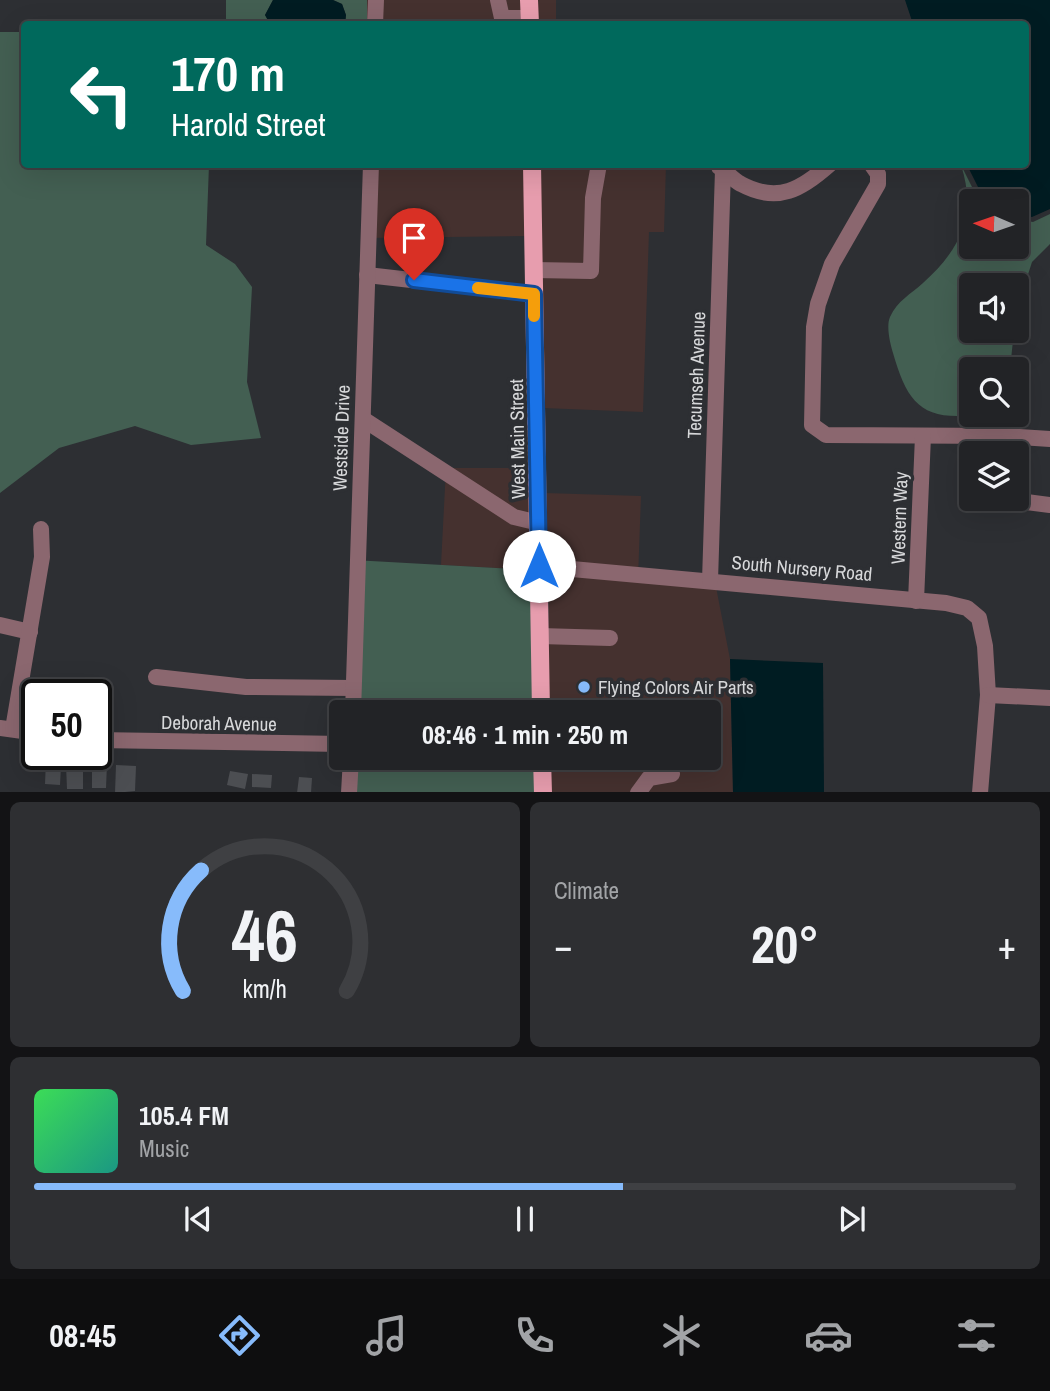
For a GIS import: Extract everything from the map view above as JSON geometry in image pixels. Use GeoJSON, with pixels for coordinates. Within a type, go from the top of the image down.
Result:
{"type":"FeatureCollection","features":[{"type":"Feature","properties":{"kind":"main road","name":"West Main Street"},"geometry":{"type":"LineString","coordinates":[[532,168],[541,700]]}},
{"type":"Feature","properties":{"kind":"main road"},"geometry":{"type":"LineString","coordinates":[[543,770],[544,792]]}},
{"type":"Feature","properties":{"kind":"street"},"geometry":{"type":"LineString","coordinates":[[375,21],[376,0]]}},
{"type":"Feature","properties":{"kind":"street"},"geometry":{"type":"LineString","coordinates":[[498,0],[502,18],[530,14]]}},
{"type":"Feature","properties":{"kind":"street","name":"Westside Drive"},"geometry":{"type":"LineString","coordinates":[[354,700],[370,168]]}},
{"type":"Feature","properties":{"kind":"street"},"geometry":{"type":"LineString","coordinates":[[534,271],[591,271],[593,198],[598,168]]}},
{"type":"Feature","properties":{"kind":"street","name":"Tecumseh Avenue"},"geometry":{"type":"LineString","coordinates":[[710,580],[719,168]]}},
{"type":"Feature","properties":{"kind":"street"},"geometry":{"type":"LineString","coordinates":[[720,168],[748,187],[782,193],[804,186],[825,168]]}},
{"type":"Feature","properties":{"kind":"street"},"geometry":{"type":"LineString","coordinates":[[874,168],[878,184],[832,264],[818,304],[814,327],[812,425],[826,435],[1050,439]]}},
{"type":"Feature","properties":{"kind":"street"},"geometry":{"type":"LineString","coordinates":[[367,275],[534,294]]}},
{"type":"Feature","properties":{"kind":"street"},"geometry":{"type":"LineString","coordinates":[[363,419],[514,517],[539,523]]}},
{"type":"Feature","properties":{"kind":"street","name":"Western Way"},"geometry":{"type":"LineString","coordinates":[[916,601],[923,436]]}},
{"type":"Feature","properties":{"kind":"street"},"geometry":{"type":"LineString","coordinates":[[1029,502],[1050,505]]}},
{"type":"Feature","properties":{"kind":"street"},"geometry":{"type":"LineString","coordinates":[[7,729],[30,632],[42,557],[41,529]]}},
{"type":"Feature","properties":{"kind":"street","name":"South Nursery Road"},"geometry":{"type":"LineString","coordinates":[[539,566],[710,580],[959,606],[979,618],[985,646],[988,695]]}},
{"type":"Feature","properties":{"kind":"street"},"geometry":{"type":"LineString","coordinates":[[0,625],[30,632]]}},
{"type":"Feature","properties":{"kind":"street"},"geometry":{"type":"LineString","coordinates":[[540,636],[610,638]]}},
{"type":"Feature","properties":{"kind":"street"},"geometry":{"type":"LineString","coordinates":[[156,677],[246,687],[354,688]]}},
{"type":"Feature","properties":{"kind":"street"},"geometry":{"type":"LineString","coordinates":[[980,792],[988,695],[1050,698]]}},
{"type":"Feature","properties":{"kind":"street","name":"Deborah Avenue"},"geometry":{"type":"LineString","coordinates":[[112,740],[329,744]]}},
{"type":"Feature","properties":{"kind":"street"},"geometry":{"type":"LineString","coordinates":[[349,792],[350,770]]}},
{"type":"Feature","properties":{"kind":"street"},"geometry":{"type":"LineString","coordinates":[[639,792],[649,778],[672,774]]}},
{"type":"Feature","properties":{"kind":"shaded area"},"geometry":{"type":"Polygon","coordinates":[[[367,0],[523,0],[524,21],[367,21],[367,0]]]}},
{"type":"Feature","properties":{"kind":"shaded area"},"geometry":{"type":"Polygon","coordinates":[[[536,0],[556,0],[556,21],[536,21],[536,0]]]}},
{"type":"Feature","properties":{"kind":"shaded area"},"geometry":{"type":"Polygon","coordinates":[[[370,168],[526,168],[527,236],[365,238],[370,168]]]}},
{"type":"Feature","properties":{"kind":"shaded area"},"geometry":{"type":"Polygon","coordinates":[[[538,168],[666,168],[664,232],[649,232],[643,412],[543,408],[538,168]]]}},
{"type":"Feature","properties":{"kind":"shaded area"},"geometry":{"type":"Polygon","coordinates":[[[446,468],[532,468],[533,570],[441,565],[446,468]]]}},
{"type":"Feature","properties":{"kind":"shaded area"},"geometry":{"type":"Polygon","coordinates":[[[545,493],[641,496],[638,579],[716,587],[730,659],[733,792],[550,792],[549,770],[721,770],[721,700],[548,700],[549,572],[545,571],[545,493]]]}},
{"type":"Feature","properties":{"kind":"green space"},"geometry":{"type":"Polygon","coordinates":[[[226,0],[273,0],[265,15],[268,21],[226,21],[226,0]]]}},
{"type":"Feature","properties":{"kind":"green space"},"geometry":{"type":"Polygon","coordinates":[[[333,0],[367,0],[367,21],[345,21],[342,4],[333,0]]]}},
{"type":"Feature","properties":{"kind":"green space"},"geometry":{"type":"Polygon","coordinates":[[[0,32],[21,32],[21,168],[209,168],[206,245],[235,264],[252,287],[247,382],[261,438],[191,445],[135,426],[59,448],[0,493],[0,32]]]}},
{"type":"Feature","properties":{"kind":"green space"},"geometry":{"type":"Polygon","coordinates":[[[962,168],[973,189],[966,189],[966,183],[962,168]]]}},
{"type":"Feature","properties":{"kind":"green space"},"geometry":{"type":"Polygon","coordinates":[[[1050,214],[1050,244],[1032,262],[1028,273],[959,273],[959,343],[1013,343],[1011,357],[959,357],[957,416],[929,411],[911,396],[898,370],[888,325],[896,306],[936,270],[959,237],[959,259],[1029,259],[1029,221],[1050,214]]]}},
{"type":"Feature","properties":{"kind":"green space"},"geometry":{"type":"Polygon","coordinates":[[[353,560],[533,570],[535,700],[350,700],[353,560]]]}},
{"type":"Feature","properties":{"kind":"green space"},"geometry":{"type":"Polygon","coordinates":[[[349,770],[536,770],[537,792],[349,792],[349,770]]]}},
{"type":"Feature","properties":{"kind":"water"},"geometry":{"type":"Polygon","coordinates":[[[273,0],[333,0],[342,4],[346,15],[345,21],[268,21],[265,15],[273,0]]]}},
{"type":"Feature","properties":{"kind":"water"},"geometry":{"type":"Polygon","coordinates":[[[905,0],[1050,0],[1050,209],[1032,217],[1029,216],[1029,189],[979,189],[968,168],[1029,168],[1029,21],[912,21],[905,0]]]}},
{"type":"Feature","properties":{"kind":"water"},"geometry":{"type":"Polygon","coordinates":[[[730,659],[823,663],[824,792],[733,792],[730,659]]]}},
{"type":"Feature","properties":{"kind":"building"},"geometry":{"type":"Polygon","coordinates":[[[116,765],[136,766],[135,791],[115,792],[116,765]]]}},
{"type":"Feature","properties":{"kind":"building"},"geometry":{"type":"Polygon","coordinates":[[[46,770],[61,770],[60,785],[45,784],[46,770]]]}},
{"type":"Feature","properties":{"kind":"building"},"geometry":{"type":"Polygon","coordinates":[[[66,770],[83,770],[83,789],[67,789],[66,770]]]}},
{"type":"Feature","properties":{"kind":"building"},"geometry":{"type":"Polygon","coordinates":[[[92,770],[107,770],[106,788],[92,788],[92,770]]]}},
{"type":"Feature","properties":{"kind":"building"},"geometry":{"type":"Polygon","coordinates":[[[230,771],[248,774],[245,789],[227,785],[230,771]]]}},
{"type":"Feature","properties":{"kind":"building"},"geometry":{"type":"Polygon","coordinates":[[[252,774],[272,775],[271,788],[252,787],[252,774]]]}},
{"type":"Feature","properties":{"kind":"building"},"geometry":{"type":"Polygon","coordinates":[[[299,777],[312,778],[311,792],[297,792],[299,777]]]}},
{"type":"Feature","properties":{"kind":"slow traffic"},"geometry":{"type":"LineString","coordinates":[[478,288],[534,294],[534,316]]}},
{"type":"Feature","properties":{"kind":"place","name":"Flying Colors Air Parts"},"geometry":{"type":"Point","coordinates":[584,687]}},
{"type":"Feature","properties":{"kind":"route"},"geometry":{"type":"LineString","coordinates":[[414,280],[534,294],[539,566]]}}]}
